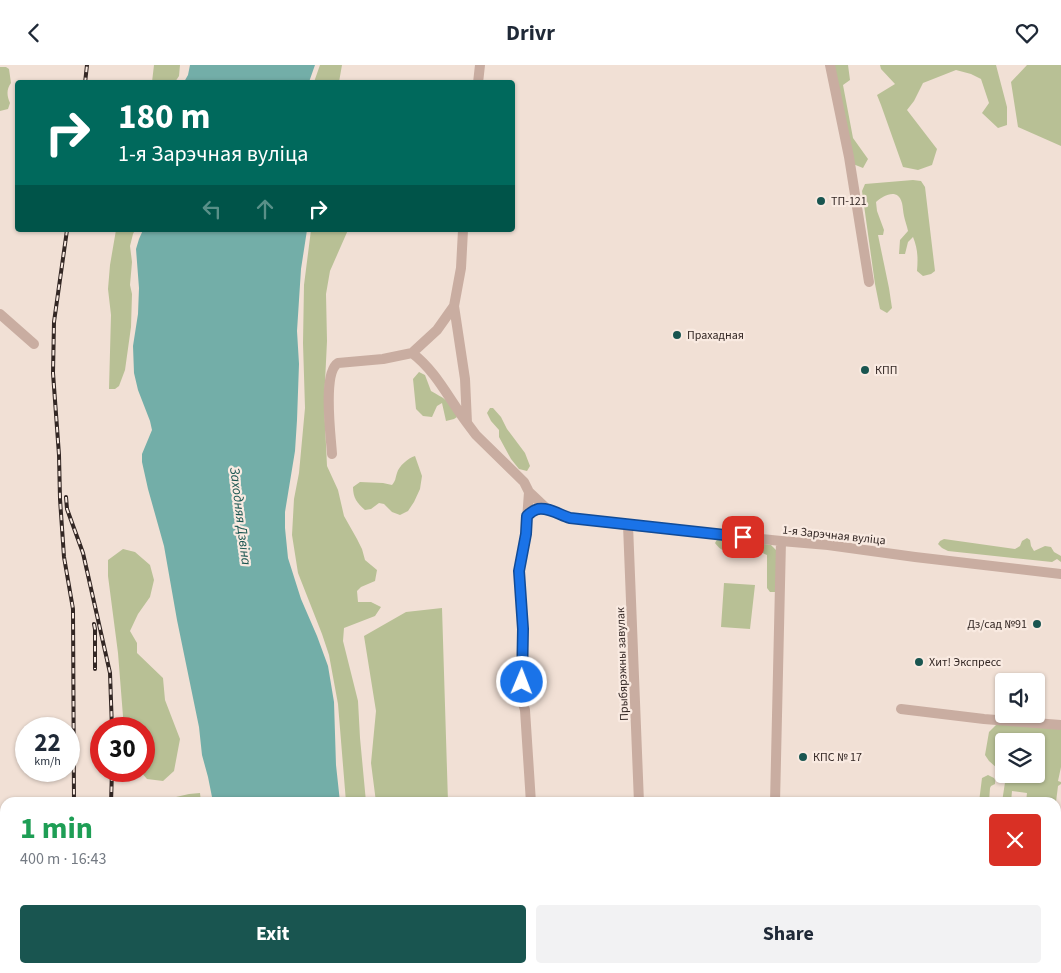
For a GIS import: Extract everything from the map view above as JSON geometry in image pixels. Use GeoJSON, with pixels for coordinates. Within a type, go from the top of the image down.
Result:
{"type":"FeatureCollection","features":[{"type":"Feature","properties":{"kind":"street"},"geometry":{"type":"LineString","coordinates":[[478,80],[480,65]]}},
{"type":"Feature","properties":{"kind":"street"},"geometry":{"type":"LineString","coordinates":[[830,65],[849,157],[869,282]]}},
{"type":"Feature","properties":{"kind":"street"},"geometry":{"type":"LineString","coordinates":[[463,232],[461,268],[454,306],[465,379],[467,423]]}},
{"type":"Feature","properties":{"kind":"street"},"geometry":{"type":"LineString","coordinates":[[332,454],[329,387],[331,372],[335,365],[338,363],[383,359],[412,353],[437,331],[454,306]]}},
{"type":"Feature","properties":{"kind":"street"},"geometry":{"type":"LineString","coordinates":[[0,314],[34,345]]}},
{"type":"Feature","properties":{"kind":"street","name":"1-я Зарэчная вуліца"},"geometry":{"type":"LineString","coordinates":[[412,353],[421,360],[448,394],[476,435],[524,482],[529,492],[546,509],[570,518],[828,545],[1061,574]]}},
{"type":"Feature","properties":{"kind":"street"},"geometry":{"type":"LineString","coordinates":[[529,492],[526,534],[519,571],[523,629],[522,699],[525,710],[531,797]]}},
{"type":"Feature","properties":{"kind":"street"},"geometry":{"type":"LineString","coordinates":[[527,516],[537,509],[546,509]]}},
{"type":"Feature","properties":{"kind":"street","name":"Прыбярэжны завулак"},"geometry":{"type":"LineString","coordinates":[[628,525],[639,797]]}},
{"type":"Feature","properties":{"kind":"street"},"geometry":{"type":"LineString","coordinates":[[775,797],[781,541]]}},
{"type":"Feature","properties":{"kind":"street"},"geometry":{"type":"LineString","coordinates":[[900,709],[984,719],[1061,725]]}},
{"type":"Feature","properties":{"kind":"green space"},"geometry":{"type":"Polygon","coordinates":[[[154,65],[180,65],[179,76],[176,80],[152,80],[154,65]]]}},
{"type":"Feature","properties":{"kind":"green space"},"geometry":{"type":"Polygon","coordinates":[[[320,65],[342,65],[339,80],[315,80],[320,65]]]}},
{"type":"Feature","properties":{"kind":"green space"},"geometry":{"type":"Polygon","coordinates":[[[832,65],[848,65],[850,80],[843,85],[853,138],[868,159],[863,168],[853,164],[832,65]]]}},
{"type":"Feature","properties":{"kind":"green space"},"geometry":{"type":"Polygon","coordinates":[[[880,65],[996,65],[1007,107],[1007,125],[998,128],[982,113],[989,103],[981,79],[971,74],[956,70],[923,83],[907,110],[937,149],[932,165],[918,170],[903,167],[877,95],[895,84],[881,69],[880,65]]]}},
{"type":"Feature","properties":{"kind":"green space"},"geometry":{"type":"Polygon","coordinates":[[[1027,65],[1061,65],[1061,146],[1018,127],[1011,82],[1027,65]]]}},
{"type":"Feature","properties":{"kind":"green space"},"geometry":{"type":"Polygon","coordinates":[[[0,67],[9,69],[11,83],[8,91],[10,103],[8,109],[0,111],[0,67]]]}},
{"type":"Feature","properties":{"kind":"green space"},"geometry":{"type":"Polygon","coordinates":[[[921,181],[925,187],[935,271],[923,276],[917,271],[917,254],[913,237],[908,242],[905,254],[899,254],[900,240],[908,231],[900,198],[890,194],[876,202],[877,211],[884,230],[883,235],[878,235],[892,308],[887,313],[880,309],[862,191],[865,184],[921,181]]]}},
{"type":"Feature","properties":{"kind":"green space"},"geometry":{"type":"Polygon","coordinates":[[[116,232],[134,232],[130,246],[132,262],[130,285],[132,294],[131,327],[125,370],[119,386],[115,389],[109,389],[111,315],[108,289],[116,232]]]}},
{"type":"Feature","properties":{"kind":"green space"},"geometry":{"type":"Polygon","coordinates":[[[311,232],[347,232],[330,271],[326,294],[327,341],[324,403],[327,466],[338,490],[344,516],[362,549],[365,560],[377,570],[375,581],[361,587],[357,591],[358,602],[371,602],[381,607],[375,616],[344,628],[343,641],[358,701],[366,797],[346,797],[338,704],[329,655],[298,573],[292,535],[294,499],[299,473],[305,408],[304,285],[311,232]]]}},
{"type":"Feature","properties":{"kind":"green space"},"geometry":{"type":"Polygon","coordinates":[[[419,372],[425,375],[431,391],[450,404],[457,417],[446,421],[442,403],[437,406],[432,417],[423,416],[416,409],[413,379],[419,372]]]}},
{"type":"Feature","properties":{"kind":"green space"},"geometry":{"type":"Polygon","coordinates":[[[490,408],[493,408],[501,417],[507,429],[525,453],[530,466],[527,471],[519,469],[511,459],[499,437],[499,430],[487,413],[490,408]]]}},
{"type":"Feature","properties":{"kind":"green space"},"geometry":{"type":"Polygon","coordinates":[[[415,456],[422,476],[420,489],[408,511],[400,515],[392,512],[384,504],[379,503],[371,509],[365,510],[360,505],[356,500],[353,487],[360,482],[392,485],[398,470],[415,456]]]}},
{"type":"Feature","properties":{"kind":"green space"},"geometry":{"type":"Polygon","coordinates":[[[718,538],[771,545],[776,550],[776,592],[770,592],[767,588],[767,555],[750,549],[724,551],[715,543],[718,538]]]}},
{"type":"Feature","properties":{"kind":"green space"},"geometry":{"type":"Polygon","coordinates":[[[1027,538],[1030,540],[1034,551],[1045,546],[1051,547],[1054,552],[1061,556],[1061,562],[1057,559],[1052,562],[948,551],[938,544],[944,539],[1015,549],[1027,538]]]}},
{"type":"Feature","properties":{"kind":"green space"},"geometry":{"type":"Polygon","coordinates":[[[123,549],[135,552],[150,565],[154,580],[150,597],[138,614],[130,631],[137,643],[137,653],[163,678],[165,700],[180,739],[174,771],[163,781],[155,780],[155,717],[123,717],[118,653],[108,576],[108,560],[123,549]]]}},
{"type":"Feature","properties":{"kind":"green space"},"geometry":{"type":"Polygon","coordinates":[[[724,583],[755,585],[750,629],[721,627],[724,583]]]}},
{"type":"Feature","properties":{"kind":"green space"},"geometry":{"type":"Polygon","coordinates":[[[442,608],[448,797],[375,797],[371,763],[376,711],[364,636],[406,612],[442,608]]]}},
{"type":"Feature","properties":{"kind":"green space"},"geometry":{"type":"Polygon","coordinates":[[[997,724],[1061,728],[1061,767],[1058,781],[1061,784],[1058,786],[1057,797],[1027,797],[1027,793],[1012,791],[1011,797],[1003,797],[1005,783],[1045,783],[1045,733],[995,733],[995,766],[985,755],[989,732],[997,724]]]}},
{"type":"Feature","properties":{"kind":"green space"},"geometry":{"type":"Polygon","coordinates":[[[988,775],[994,778],[995,784],[990,788],[989,797],[980,797],[982,778],[988,775]]]}},
{"type":"Feature","properties":{"kind":"green space"},"geometry":{"type":"Polygon","coordinates":[[[200,793],[200,797],[176,797],[200,793]]]}},
{"type":"Feature","properties":{"kind":"water"},"geometry":{"type":"Polygon","coordinates":[[[190,65],[315,65],[310,80],[185,80],[190,65]]]}},
{"type":"Feature","properties":{"kind":"water","name":"Заходняя Дзвіна"},"geometry":{"type":"Polygon","coordinates":[[[142,232],[307,232],[301,269],[297,331],[299,364],[295,451],[285,512],[285,528],[288,558],[301,599],[328,666],[334,702],[336,765],[339,797],[212,797],[202,755],[199,727],[164,546],[142,462],[142,454],[152,430],[134,373],[133,346],[138,314],[139,288],[136,249],[142,232]]]}},
{"type":"Feature","properties":{"kind":"railway"},"geometry":{"type":"LineString","coordinates":[[85,80],[87,65]]}},
{"type":"Feature","properties":{"kind":"railway"},"geometry":{"type":"LineString","coordinates":[[67,232],[54,322],[53,373],[64,557],[73,609],[74,797]]}},
{"type":"Feature","properties":{"kind":"railway"},"geometry":{"type":"LineString","coordinates":[[66,497],[67,509],[83,553],[110,673],[112,717]]}},
{"type":"Feature","properties":{"kind":"railway"},"geometry":{"type":"LineString","coordinates":[[94,624],[95,669]]}},
{"type":"Feature","properties":{"kind":"railway"},"geometry":{"type":"LineString","coordinates":[[111,797],[112,782]]}},
{"type":"Feature","properties":{"kind":"place","name":"ТП-121"},"geometry":{"type":"Point","coordinates":[821,201]}},
{"type":"Feature","properties":{"kind":"place","name":"Прахадная"},"geometry":{"type":"Point","coordinates":[677,335]}},
{"type":"Feature","properties":{"kind":"place","name":"КПП"},"geometry":{"type":"Point","coordinates":[865,370]}},
{"type":"Feature","properties":{"kind":"place","name":"Дз/сад №91"},"geometry":{"type":"Point","coordinates":[1037,624]}},
{"type":"Feature","properties":{"kind":"place","name":"Хит! Экспресс"},"geometry":{"type":"Point","coordinates":[919,662]}},
{"type":"Feature","properties":{"kind":"place","name":"КПС № 17"},"geometry":{"type":"Point","coordinates":[803,757]}},
{"type":"Feature","properties":{"kind":"route"},"geometry":{"type":"LineString","coordinates":[[522,682],[523,629],[519,571],[526,534],[527,516],[537,509],[546,509],[570,518],[743,537]]}}]}
